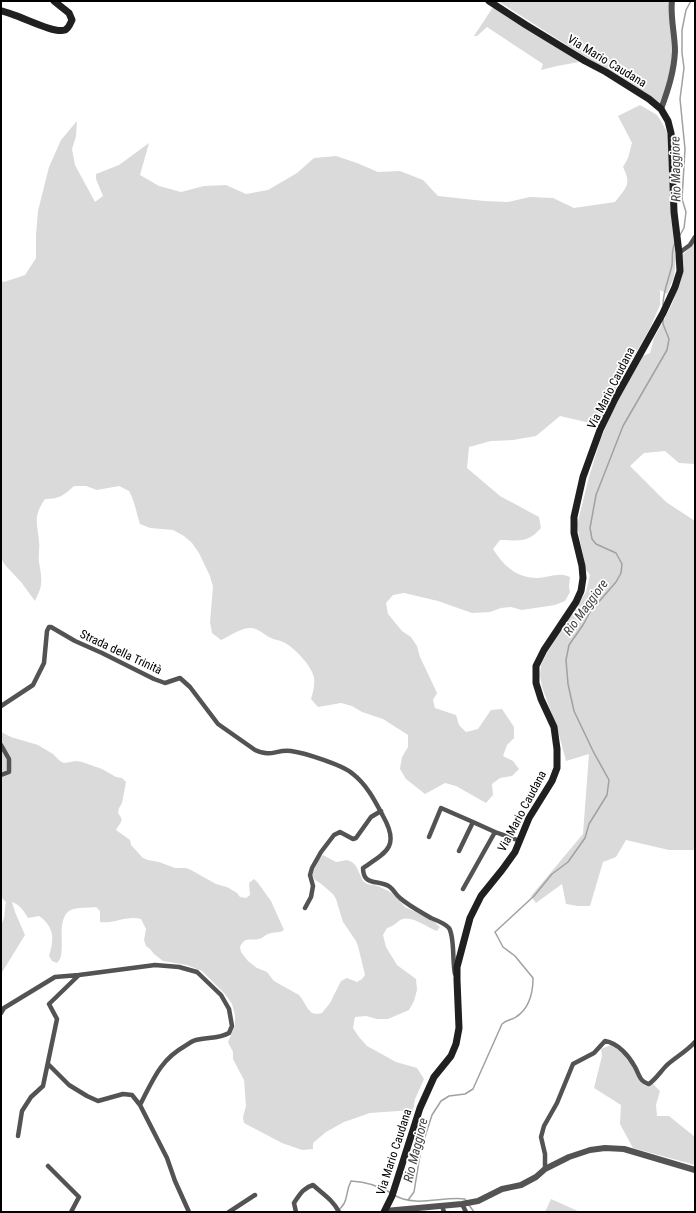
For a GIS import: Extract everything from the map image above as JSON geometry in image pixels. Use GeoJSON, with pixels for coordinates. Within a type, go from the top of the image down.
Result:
{"type":"FeatureCollection","features":[{"type":"Feature","properties":{"kind":"main road"},"geometry":{"type":"LineString","coordinates":[[1,11],[8,12],[29,21],[58,30],[65,30],[70,26],[72,20],[69,13],[54,1]]}},
{"type":"Feature","properties":{"kind":"main road","name":"Via Mario Caudana"},"geometry":{"type":"LineString","coordinates":[[385,1212],[393,1193],[420,1108],[434,1077],[451,1056],[456,1044],[459,1028],[457,967],[470,918],[481,896],[515,852],[529,818],[552,781],[557,768],[557,750],[554,727],[536,683],[536,666],[544,650],[576,602],[581,591],[583,578],[582,566],[574,533],[574,516],[583,477],[600,430],[615,399],[664,311],[676,287],[680,271],[674,212],[671,133],[668,121],[661,109],[649,99],[606,72],[532,29],[489,1]]}},
{"type":"Feature","properties":{"kind":"street"},"geometry":{"type":"LineString","coordinates":[[661,109],[672,73],[675,51],[672,1]]}},
{"type":"Feature","properties":{"kind":"street"},"geometry":{"type":"LineString","coordinates":[[679,253],[690,245],[695,237]]}},
{"type":"Feature","properties":{"kind":"street","name":"Strada della Trinità"},"geometry":{"type":"LineString","coordinates":[[1,706],[33,685],[44,664],[47,631],[49,627],[51,627],[75,641],[154,679],[165,683],[180,678],[190,687],[218,724],[255,750],[268,754],[290,751],[324,760],[352,773],[363,784],[381,811],[386,820],[390,833],[390,846],[385,853],[363,868],[363,874],[367,880],[389,886],[400,898],[412,907],[448,927],[451,934],[453,966],[457,980]]}},
{"type":"Feature","properties":{"kind":"street"},"geometry":{"type":"LineString","coordinates":[[1,744],[9,759],[9,772],[1,775]]}},
{"type":"Feature","properties":{"kind":"street"},"geometry":{"type":"LineString","coordinates":[[429,837],[441,808],[495,832],[520,841]]}},
{"type":"Feature","properties":{"kind":"street"},"geometry":{"type":"LineString","coordinates":[[305,908],[311,898],[313,886],[310,875],[312,868],[321,852],[334,835],[340,832],[353,839],[356,838],[372,817],[381,811]]}},
{"type":"Feature","properties":{"kind":"street"},"geometry":{"type":"LineString","coordinates":[[458,851],[473,822]]}},
{"type":"Feature","properties":{"kind":"street"},"geometry":{"type":"LineString","coordinates":[[463,889],[495,832]]}},
{"type":"Feature","properties":{"kind":"street"},"geometry":{"type":"LineString","coordinates":[[1,1013],[4,1008],[55,977],[155,964],[179,967],[197,972],[222,995],[229,1010],[232,1026],[229,1033],[224,1036],[195,1040],[168,1057],[155,1076],[140,1105]]}},
{"type":"Feature","properties":{"kind":"street"},"geometry":{"type":"LineString","coordinates":[[18,1136],[22,1111],[31,1097],[43,1086],[57,1019],[49,1004],[79,974]]}},
{"type":"Feature","properties":{"kind":"street"},"geometry":{"type":"LineString","coordinates":[[545,1169],[545,1154],[541,1137],[544,1126],[557,1103],[574,1064],[594,1053],[605,1041],[611,1042],[618,1046],[627,1055],[640,1078],[644,1083],[649,1084],[668,1064],[695,1042]]}},
{"type":"Feature","properties":{"kind":"street"},"geometry":{"type":"LineString","coordinates":[[48,1064],[69,1085],[98,1101],[123,1094],[132,1095],[140,1105],[167,1158],[175,1181],[189,1212]]}},
{"type":"Feature","properties":{"kind":"street"},"geometry":{"type":"LineString","coordinates":[[385,1212],[443,1209],[478,1201],[502,1189],[522,1185],[536,1178],[545,1169],[569,1157],[590,1150],[605,1148],[624,1149],[695,1170]]}},
{"type":"Feature","properties":{"kind":"street"},"geometry":{"type":"LineString","coordinates":[[48,1166],[79,1198],[71,1212]]}},
{"type":"Feature","properties":{"kind":"street"},"geometry":{"type":"LineString","coordinates":[[296,1212],[294,1203],[299,1195],[303,1190],[313,1185],[331,1199],[338,1211]]}},
{"type":"Feature","properties":{"kind":"street"},"geometry":{"type":"LineString","coordinates":[[229,1212],[255,1195]]}},
{"type":"Feature","properties":{"kind":"street"},"geometry":{"type":"LineString","coordinates":[[466,1203],[466,1212]]}},
{"type":"Feature","properties":{"kind":"shaded area"},"geometry":{"type":"Polygon","coordinates":[[[498,1],[670,1],[672,54],[671,71],[668,83],[659,104],[498,1]]]}},
{"type":"Feature","properties":{"kind":"shaded area"},"geometry":{"type":"Polygon","coordinates":[[[493,7],[579,62],[541,70],[543,64],[487,27],[477,36],[474,36],[493,7]]]}},
{"type":"Feature","properties":{"kind":"shaded area"},"geometry":{"type":"Polygon","coordinates":[[[640,105],[657,115],[668,134],[670,206],[676,258],[674,277],[667,294],[660,290],[660,305],[650,328],[616,388],[599,425],[560,416],[536,436],[513,440],[491,441],[469,447],[467,468],[500,496],[539,517],[541,528],[536,533],[527,539],[522,540],[500,540],[493,549],[497,555],[511,570],[523,576],[542,578],[553,575],[564,575],[570,577],[570,592],[565,601],[555,605],[522,610],[511,607],[501,608],[490,612],[472,613],[438,601],[404,593],[393,595],[386,603],[388,614],[402,631],[411,637],[417,646],[420,657],[437,693],[433,700],[435,708],[456,715],[459,725],[466,732],[478,729],[491,710],[502,709],[514,727],[514,738],[507,745],[503,756],[513,761],[519,769],[512,776],[500,778],[492,784],[493,795],[486,803],[456,786],[445,783],[425,794],[406,779],[400,769],[402,757],[408,747],[408,735],[383,719],[362,712],[352,706],[341,703],[318,707],[311,699],[314,689],[313,673],[302,657],[287,644],[252,628],[240,630],[221,640],[212,633],[210,622],[213,587],[210,576],[199,553],[192,543],[184,536],[173,530],[150,528],[140,524],[129,491],[119,486],[97,490],[86,486],[74,486],[61,496],[45,499],[37,515],[41,581],[35,601],[21,582],[5,565],[1,558],[1,281],[4,282],[25,275],[36,258],[38,211],[49,167],[61,140],[77,121],[76,136],[72,149],[75,165],[95,202],[103,196],[96,179],[96,174],[119,165],[149,143],[140,175],[159,186],[181,192],[204,186],[226,185],[246,194],[268,190],[297,173],[314,158],[336,156],[378,172],[400,171],[423,180],[438,196],[508,202],[530,197],[553,198],[574,208],[615,202],[625,189],[627,178],[623,167],[628,158],[632,143],[618,116],[640,105]]]}},
{"type":"Feature","properties":{"kind":"shaded area"},"geometry":{"type":"Polygon","coordinates":[[[695,241],[695,464],[679,463],[665,451],[644,453],[630,466],[666,502],[695,521],[695,850],[669,850],[626,840],[616,857],[603,862],[590,906],[566,904],[562,884],[536,903],[531,896],[583,834],[589,754],[566,761],[558,731],[542,687],[540,675],[541,665],[586,592],[590,575],[586,570],[577,525],[601,438],[612,412],[643,356],[650,353],[654,338],[672,304],[681,279],[682,255],[695,241]]]}},
{"type":"Feature","properties":{"kind":"shaded area"},"geometry":{"type":"Polygon","coordinates":[[[1,732],[11,737],[38,745],[64,763],[76,761],[82,762],[102,769],[116,777],[122,778],[126,782],[122,803],[118,813],[121,820],[116,830],[130,840],[131,845],[143,858],[175,868],[186,868],[191,870],[216,884],[227,887],[237,893],[240,897],[246,898],[250,895],[249,883],[254,879],[271,901],[284,930],[267,934],[259,939],[244,941],[240,947],[241,952],[248,961],[257,968],[267,972],[274,981],[299,995],[312,1013],[322,1013],[330,1003],[341,981],[347,978],[357,982],[365,975],[358,946],[343,922],[336,899],[333,894],[315,880],[312,875],[319,859],[323,855],[336,862],[347,860],[352,862],[356,866],[363,881],[367,884],[378,886],[394,894],[405,907],[432,920],[440,927],[437,931],[411,919],[407,919],[401,920],[387,928],[383,935],[386,947],[397,965],[416,979],[417,990],[414,1001],[409,1010],[388,1019],[377,1019],[366,1016],[355,1017],[353,1028],[367,1046],[396,1062],[417,1068],[424,1079],[415,1099],[413,1110],[370,1113],[344,1122],[326,1132],[313,1143],[313,1149],[302,1150],[282,1143],[244,1123],[243,1117],[246,1106],[244,1080],[233,1059],[233,1052],[228,1042],[235,1026],[235,1015],[232,1004],[225,994],[202,971],[187,965],[163,961],[154,954],[146,946],[144,940],[146,929],[141,919],[131,918],[110,922],[100,922],[100,911],[96,907],[76,908],[68,912],[63,922],[61,956],[57,963],[52,961],[49,956],[52,945],[51,929],[39,916],[28,918],[22,908],[12,902],[25,935],[1,974],[1,925],[3,922],[6,902],[1,897],[1,732]]]}},
{"type":"Feature","properties":{"kind":"shaded area"},"geometry":{"type":"Polygon","coordinates":[[[611,1045],[621,1052],[645,1086],[653,1084],[660,1091],[656,1105],[657,1116],[669,1116],[695,1137],[695,1165],[633,1148],[620,1124],[621,1105],[594,1088],[602,1056],[601,1049],[611,1045]]]}},
{"type":"Feature","properties":{"kind":"shaded area"},"geometry":{"type":"Polygon","coordinates":[[[551,1199],[580,1212],[545,1212],[551,1199]]]}},
{"type":"Feature","properties":{"kind":"waterway","name":"Rio Maggiore"},"geometry":{"type":"LineString","coordinates":[[680,235],[684,228],[686,212],[682,199],[685,149],[680,99],[684,68],[682,53],[682,30],[686,10],[691,1]]}},
{"type":"Feature","properties":{"kind":"waterway","name":"Rio Maggiore"},"geometry":{"type":"LineString","coordinates":[[663,305],[665,290],[672,265],[675,243]]}},
{"type":"Feature","properties":{"kind":"waterway","name":"Rio Maggiore"},"geometry":{"type":"LineString","coordinates":[[408,1200],[414,1192],[421,1149],[432,1115],[441,1101],[449,1096],[465,1094],[473,1089],[502,1024],[521,1013],[528,1005],[530,1000],[533,978],[515,956],[503,947],[495,932],[534,896],[552,874],[568,862],[585,838],[589,824],[607,795],[609,780],[574,711],[568,684],[566,660],[569,645],[590,612],[616,582],[621,573],[622,564],[616,553],[596,544],[592,539],[590,528],[596,495],[623,426],[667,350],[669,339],[663,324],[663,319]]}},
{"type":"Feature","properties":{"kind":"waterway"},"geometry":{"type":"LineString","coordinates":[[336,1212],[345,1201],[351,1181],[372,1184],[391,1193]]}},
{"type":"Feature","properties":{"kind":"waterway"},"geometry":{"type":"LineString","coordinates":[[394,1195],[411,1201],[456,1198],[465,1199],[466,1201]]}},
{"type":"Feature","properties":{"kind":"waterway"},"geometry":{"type":"LineString","coordinates":[[469,1205],[474,1212]]}}]}
